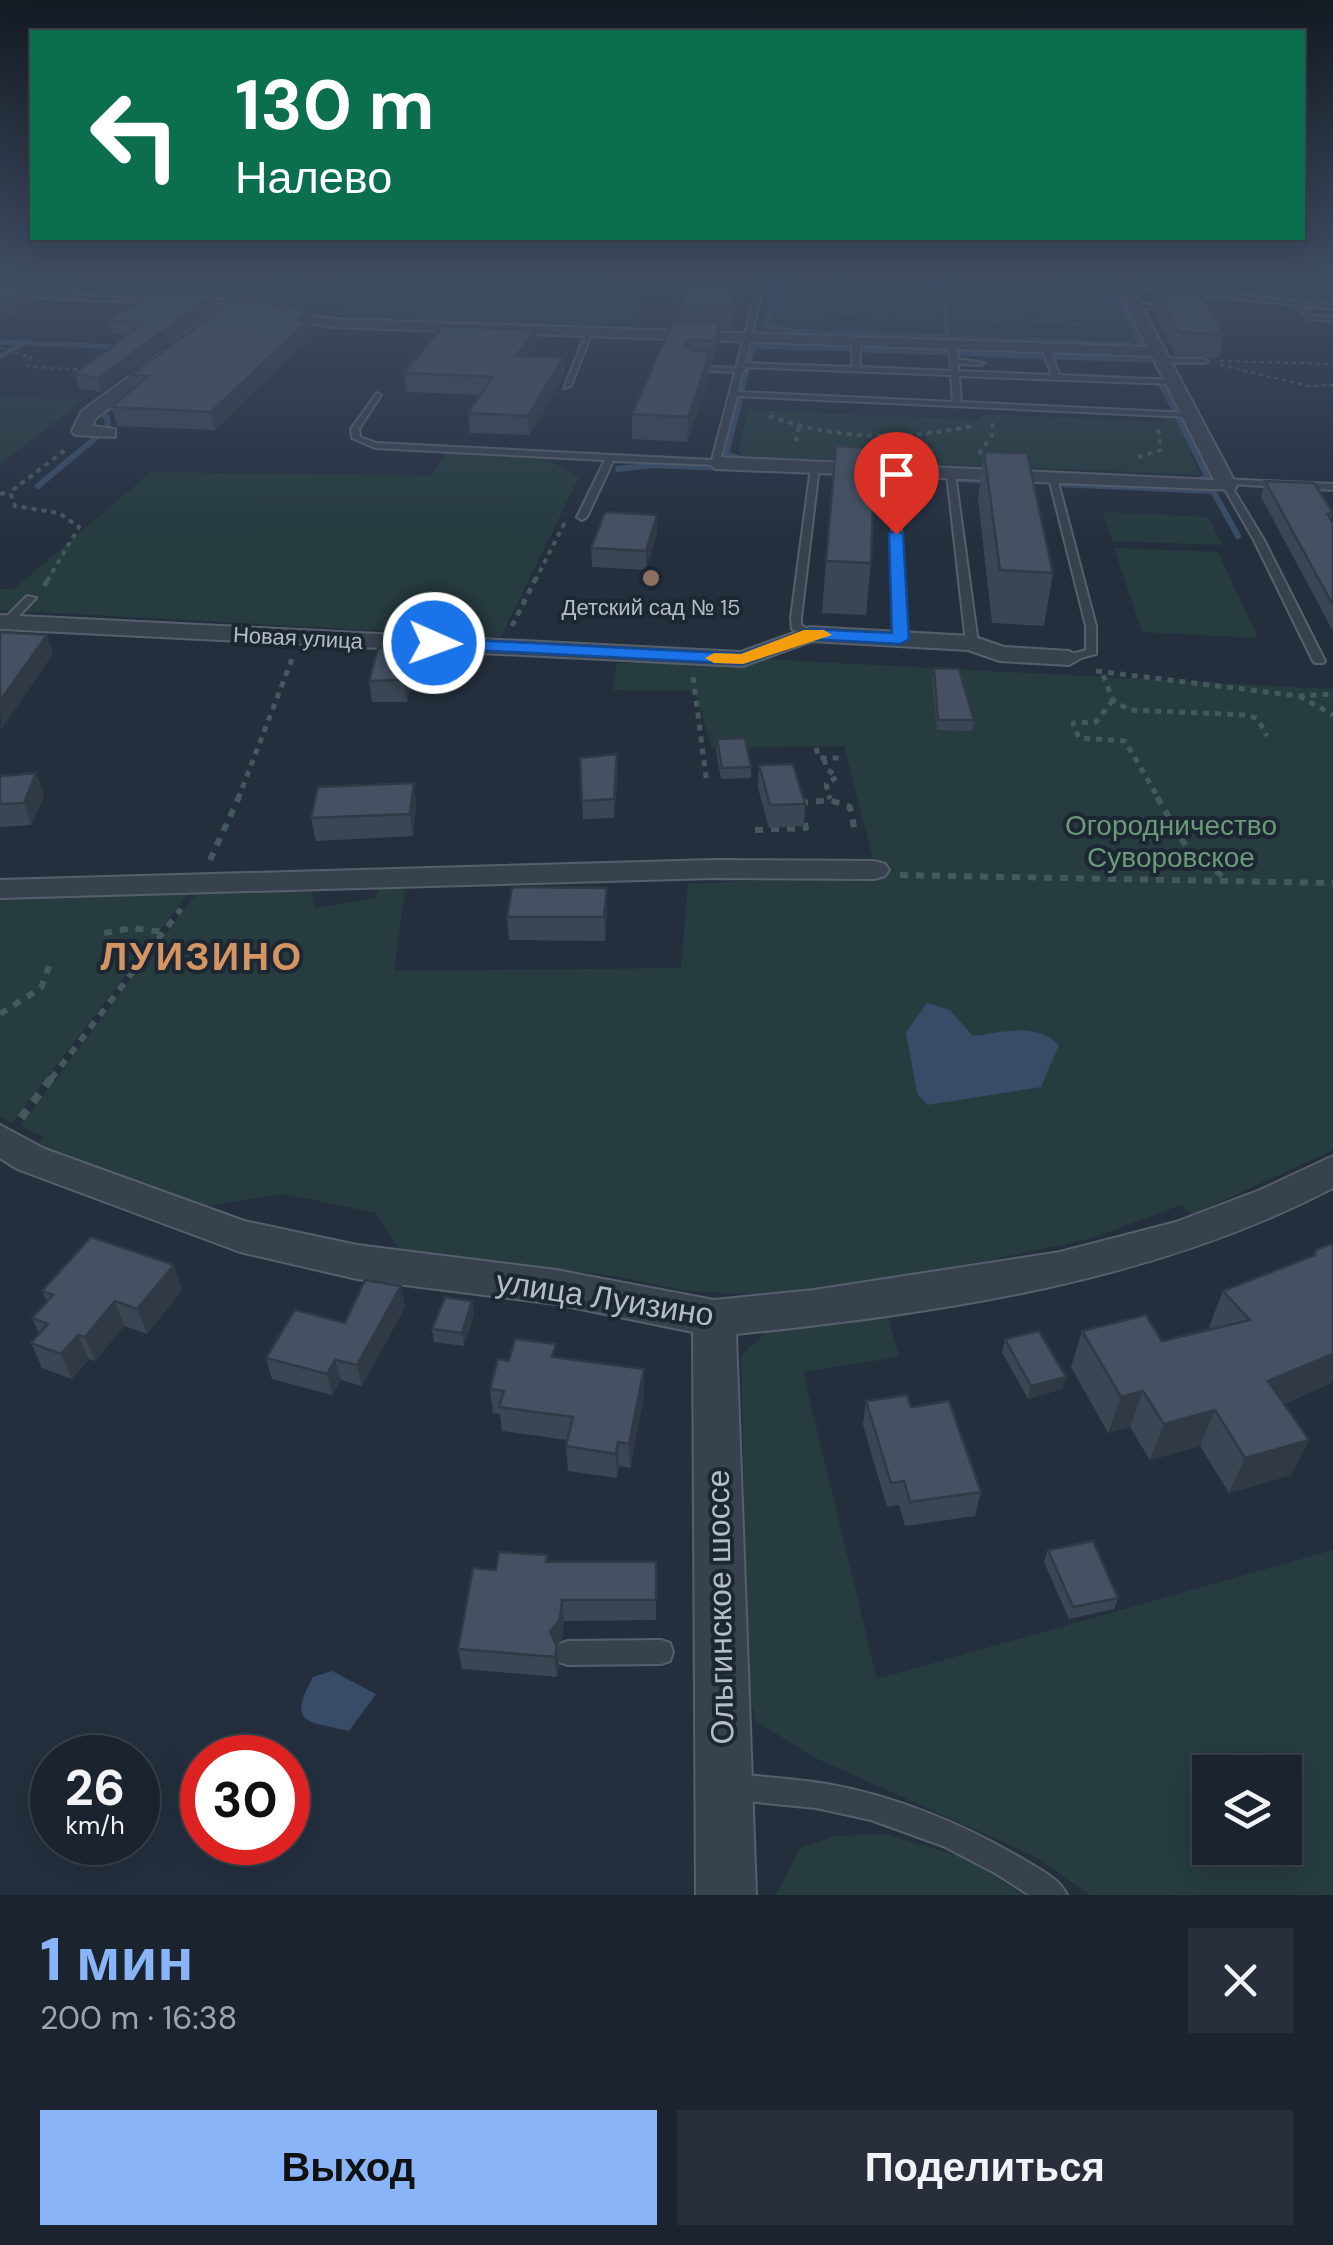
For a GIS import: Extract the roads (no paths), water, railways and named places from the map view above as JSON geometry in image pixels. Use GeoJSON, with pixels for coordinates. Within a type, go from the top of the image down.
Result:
{"type":"FeatureCollection","features":[{"type":"Feature","properties":{"kind":"street"},"geometry":{"type":"LineString","coordinates":[[108,433],[81,431],[88,415],[157,363]]}},
{"type":"Feature","properties":{"kind":"street"},"geometry":{"type":"LineString","coordinates":[[716,463],[1226,483],[1164,363]]}},
{"type":"Feature","properties":{"kind":"street","name":"Новая улица"},"geometry":{"type":"LineString","coordinates":[[9,626],[502,645],[743,659],[810,634],[972,643],[1000,654],[1069,658]]}},
{"type":"Feature","properties":{"kind":"street"},"geometry":{"type":"LineString","coordinates":[[0,889],[698,870],[874,870]]}},
{"type":"Feature","properties":{"kind":"street","name":"улица Луизино"},"geometry":{"type":"LineString","coordinates":[[8,1132],[31,1159],[240,1236],[357,1262],[556,1288],[714,1318],[814,1308],[1060,1269],[1182,1236],[1274,1201],[1333,1171]]}},
{"type":"Feature","properties":{"kind":"street","name":"Ольгинское шоссе"},"geometry":{"type":"LineString","coordinates":[[714,1318],[726,1895]]}},
{"type":"Feature","properties":{"kind":"lane"},"geometry":{"type":"LineString","coordinates":[[567,386],[575,363]]}},
{"type":"Feature","properties":{"kind":"lane"},"geometry":{"type":"LineString","coordinates":[[377,395],[356,429],[356,438],[375,444],[716,463],[743,363]]}},
{"type":"Feature","properties":{"kind":"lane"},"geometry":{"type":"LineString","coordinates":[[856,363],[856,369]]}},
{"type":"Feature","properties":{"kind":"lane"},"geometry":{"type":"LineString","coordinates":[[954,363],[958,406]]}},
{"type":"Feature","properties":{"kind":"lane"},"geometry":{"type":"LineString","coordinates":[[1052,363],[1056,376]]}},
{"type":"Feature","properties":{"kind":"lane"},"geometry":{"type":"LineString","coordinates":[[692,368],[856,369],[1173,382]]}},
{"type":"Feature","properties":{"kind":"lane"},"geometry":{"type":"LineString","coordinates":[[735,394],[1190,415]]}},
{"type":"Feature","properties":{"kind":"lane"},"geometry":{"type":"LineString","coordinates":[[583,514],[610,458]]}},
{"type":"Feature","properties":{"kind":"lane"},"geometry":{"type":"LineString","coordinates":[[810,634],[796,627],[796,618],[816,467]]}},
{"type":"Feature","properties":{"kind":"lane"},"geometry":{"type":"LineString","coordinates":[[895,472],[900,639]]}},
{"type":"Feature","properties":{"kind":"lane"},"geometry":{"type":"LineString","coordinates":[[950,474],[972,643]]}},
{"type":"Feature","properties":{"kind":"lane"},"geometry":{"type":"LineString","coordinates":[[1053,478],[1091,626],[1092,652],[1069,658]]}},
{"type":"Feature","properties":{"kind":"lane"},"geometry":{"type":"LineString","coordinates":[[1226,483],[1333,487]]}},
{"type":"Feature","properties":{"kind":"lane"},"geometry":{"type":"LineString","coordinates":[[1226,483],[1319,661]]}},
{"type":"Feature","properties":{"kind":"lane"},"geometry":{"type":"LineString","coordinates":[[9,626],[31,598]]}},
{"type":"Feature","properties":{"kind":"lane"},"geometry":{"type":"LineString","coordinates":[[568,1653],[661,1652]]}},
{"type":"Feature","properties":{"kind":"lane"},"geometry":{"type":"LineString","coordinates":[[724,1785],[840,1799],[912,1820],[1019,1870],[1053,1895]]}},
{"type":"Feature","properties":{"kind":"water"},"geometry":{"type":"Polygon","coordinates":[[[927,1003],[950,1010],[973,1036],[1018,1030],[1050,1038],[1059,1045],[1041,1087],[927,1105],[917,1093],[906,1032],[927,1003]]]}},
{"type":"Feature","properties":{"kind":"water"},"geometry":{"type":"Polygon","coordinates":[[[332,1671],[376,1694],[349,1731],[313,1722],[302,1713],[313,1677],[332,1671]]]}},
{"type":"Feature","properties":{"kind":"waterway"},"geometry":{"type":"LineString","coordinates":[[742,391],[748,366]]}},
{"type":"Feature","properties":{"kind":"waterway"},"geometry":{"type":"LineString","coordinates":[[1160,384],[1174,409]]}},
{"type":"Feature","properties":{"kind":"waterway"},"geometry":{"type":"LineString","coordinates":[[108,410],[127,395]]}},
{"type":"Feature","properties":{"kind":"waterway"},"geometry":{"type":"LineString","coordinates":[[738,410],[741,397]]}},
{"type":"Feature","properties":{"kind":"waterway"},"geometry":{"type":"LineString","coordinates":[[108,428],[107,417],[102,414],[111,407]]}},
{"type":"Feature","properties":{"kind":"waterway"},"geometry":{"type":"LineString","coordinates":[[738,407],[726,454],[744,460]]}},
{"type":"Feature","properties":{"kind":"waterway"},"geometry":{"type":"LineString","coordinates":[[1178,417],[1208,478],[1196,481]]}},
{"type":"Feature","properties":{"kind":"waterway"},"geometry":{"type":"LineString","coordinates":[[38,486],[99,435]]}},
{"type":"Feature","properties":{"kind":"waterway"},"geometry":{"type":"LineString","coordinates":[[618,469],[652,465],[725,468]]}},
{"type":"Feature","properties":{"kind":"waterway"},"geometry":{"type":"LineString","coordinates":[[958,479],[992,481]]}},
{"type":"Feature","properties":{"kind":"waterway"},"geometry":{"type":"LineString","coordinates":[[1058,484],[1213,491],[1238,536]]}},
{"type":"Feature","properties":{"kind":"place","name":"Детский сад № 15"},"geometry":{"type":"Point","coordinates":[651,578]}},
{"type":"Feature","properties":{"kind":"district","name":"ЛУИЗИНО"},"geometry":{"type":"Point","coordinates":[202,957]}},
{"type":"Feature","properties":{"kind":"park label","name":"Огородничество Суворовское"},"geometry":{"type":"Point","coordinates":[1171,841]}}]}
